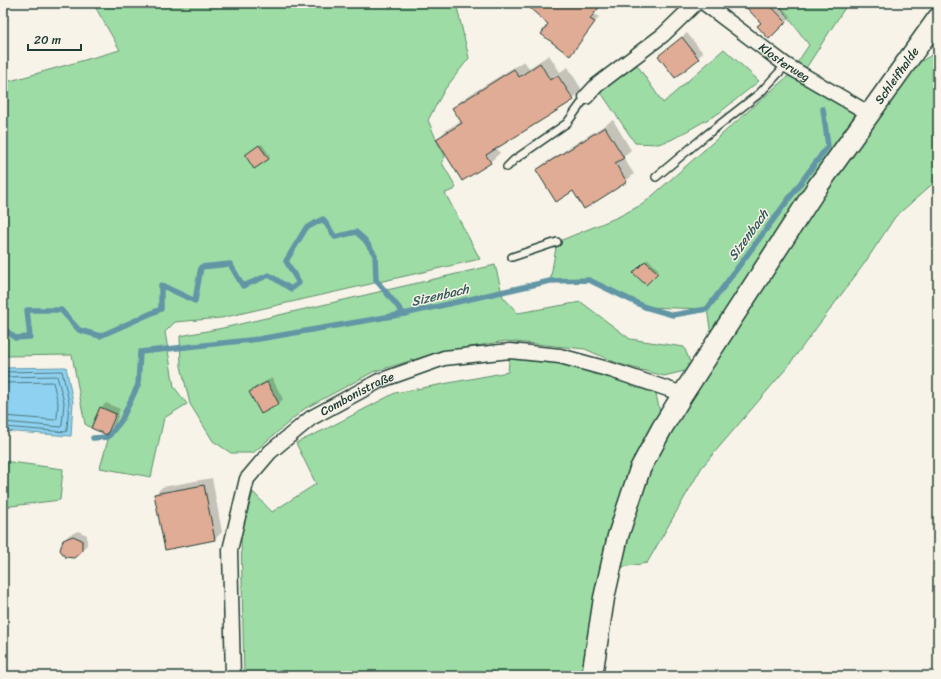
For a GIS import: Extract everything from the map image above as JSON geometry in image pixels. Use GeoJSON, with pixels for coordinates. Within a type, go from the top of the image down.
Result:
{"type":"FeatureCollection","features":[{"type":"Feature","properties":{"kind":"main road","name":"Schleifhalde"},"geometry":{"type":"LineString","coordinates":[[592,676],[604,598],[618,536],[640,470],[662,428],[818,186],[938,18]]}},
{"type":"Feature","properties":{"kind":"street"},"geometry":{"type":"LineString","coordinates":[[586,97],[597,85],[663,35],[696,3]]}},
{"type":"Feature","properties":{"kind":"street","name":"Klosterweg"},"geometry":{"type":"LineString","coordinates":[[704,3],[786,65],[870,114]]}},
{"type":"Feature","properties":{"kind":"street","name":"Combonistraße"},"geometry":{"type":"LineString","coordinates":[[233,676],[230,550],[248,479],[270,452],[311,418],[379,381],[444,358],[510,351],[560,356],[611,370],[683,394]]}},
{"type":"Feature","properties":{"kind":"lane"},"geometry":{"type":"LineString","coordinates":[[656,177],[704,136],[760,93],[786,65]]}},
{"type":"Feature","properties":{"kind":"lane"},"geometry":{"type":"LineString","coordinates":[[507,167],[514,160],[566,123],[586,97]]}},
{"type":"Feature","properties":{"kind":"lane"},"geometry":{"type":"LineString","coordinates":[[512,257],[557,242]]}},
{"type":"Feature","properties":{"kind":"green space"},"geometry":{"type":"Polygon","coordinates":[[[93,3],[456,3],[469,58],[445,89],[428,120],[445,156],[442,163],[456,187],[454,190],[445,193],[480,259],[221,318],[175,322],[165,332],[174,387],[187,404],[164,418],[151,477],[100,468],[109,436],[118,414],[100,408],[91,428],[85,424],[72,355],[3,356],[3,83],[120,50],[93,3]]]}},
{"type":"Feature","properties":{"kind":"green space"},"geometry":{"type":"Polygon","coordinates":[[[781,3],[848,3],[806,68],[797,63],[809,45],[779,5],[781,3]]]}},
{"type":"Feature","properties":{"kind":"green space"},"geometry":{"type":"Polygon","coordinates":[[[724,49],[759,81],[719,113],[671,140],[658,144],[635,143],[600,91],[637,65],[663,103],[724,49]]]}},
{"type":"Feature","properties":{"kind":"green space"},"geometry":{"type":"Polygon","coordinates":[[[938,49],[938,179],[895,217],[864,264],[785,370],[702,467],[647,563],[615,568],[645,472],[825,187],[911,68],[936,52],[938,49]]]}},
{"type":"Feature","properties":{"kind":"green space"},"geometry":{"type":"Polygon","coordinates":[[[788,76],[844,99],[870,114],[713,348],[707,309],[645,307],[589,280],[550,281],[557,242],[618,217],[643,204],[788,76]]]}},
{"type":"Feature","properties":{"kind":"green space"},"geometry":{"type":"Polygon","coordinates":[[[495,265],[503,297],[518,313],[581,302],[630,339],[684,347],[693,369],[664,376],[619,364],[585,349],[506,341],[440,352],[373,372],[304,409],[253,453],[231,453],[213,441],[190,404],[181,366],[180,336],[223,328],[495,265]]]}},
{"type":"Feature","properties":{"kind":"green space"},"geometry":{"type":"Polygon","coordinates":[[[510,351],[611,370],[612,378],[656,394],[661,417],[585,676],[244,676],[241,534],[253,492],[272,512],[316,484],[296,443],[395,393],[508,372],[510,351]]]}},
{"type":"Feature","properties":{"kind":"green space"},"geometry":{"type":"Polygon","coordinates":[[[3,461],[63,469],[60,500],[3,507],[3,461]]]}},
{"type":"Feature","properties":{"kind":"water"},"geometry":{"type":"Polygon","coordinates":[[[66,367],[73,402],[71,436],[3,431],[3,368],[66,367]]]}},
{"type":"Feature","properties":{"kind":"building"},"geometry":{"type":"Polygon","coordinates":[[[524,3],[602,3],[590,19],[595,22],[570,56],[541,34],[548,24],[524,3]]]}},
{"type":"Feature","properties":{"kind":"building"},"geometry":{"type":"Polygon","coordinates":[[[742,3],[768,3],[786,22],[769,39],[757,26],[761,23],[742,3]]]}},
{"type":"Feature","properties":{"kind":"building"},"geometry":{"type":"Polygon","coordinates":[[[682,37],[699,59],[675,78],[658,56],[682,37]]]}},
{"type":"Feature","properties":{"kind":"building"},"geometry":{"type":"Polygon","coordinates":[[[540,63],[550,80],[558,76],[574,100],[486,155],[491,163],[462,181],[436,139],[462,123],[452,108],[514,69],[519,77],[540,63]]]}},
{"type":"Feature","properties":{"kind":"building"},"geometry":{"type":"Polygon","coordinates":[[[605,127],[624,158],[615,163],[627,182],[584,209],[573,191],[556,202],[536,170],[605,127]]]}},
{"type":"Feature","properties":{"kind":"building"},"geometry":{"type":"Polygon","coordinates":[[[259,145],[269,159],[254,169],[245,155],[259,145]]]}},
{"type":"Feature","properties":{"kind":"building"},"geometry":{"type":"Polygon","coordinates":[[[645,261],[658,273],[646,285],[633,273],[645,261]]]}},
{"type":"Feature","properties":{"kind":"building"},"geometry":{"type":"Polygon","coordinates":[[[267,382],[279,404],[261,414],[249,392],[267,382]]]}},
{"type":"Feature","properties":{"kind":"building"},"geometry":{"type":"Polygon","coordinates":[[[100,407],[116,414],[107,435],[91,428],[100,407]]]}},
{"type":"Feature","properties":{"kind":"building"},"geometry":{"type":"Polygon","coordinates":[[[204,485],[215,540],[165,550],[154,494],[204,485]]]}},
{"type":"Feature","properties":{"kind":"building"},"geometry":{"type":"Polygon","coordinates":[[[73,536],[82,540],[82,551],[74,558],[65,557],[60,550],[63,540],[73,536]]]}},
{"type":"Feature","properties":{"kind":"waterway","name":"Sizenbach"},"geometry":{"type":"LineString","coordinates":[[3,331],[6,330],[15,338],[30,337],[27,310],[61,310],[79,330],[100,336],[161,309],[161,285],[195,301],[201,267],[230,264],[243,286],[269,275],[291,289],[299,283],[286,261],[306,228],[323,219],[335,237],[356,232],[365,240],[375,255],[376,280],[404,314],[550,281],[589,280],[645,307],[673,315],[707,309],[828,146],[823,109]]}},
{"type":"Feature","properties":{"kind":"waterway"},"geometry":{"type":"LineString","coordinates":[[93,438],[108,437],[121,421],[138,385],[140,352],[259,339],[404,314]]}}]}
